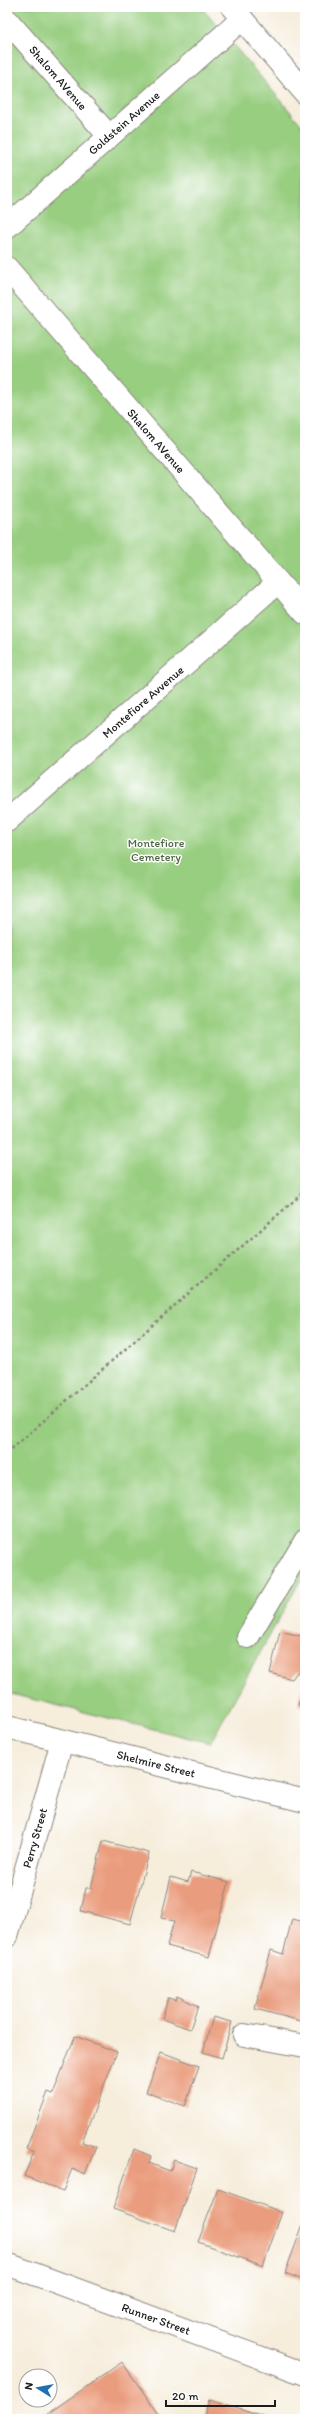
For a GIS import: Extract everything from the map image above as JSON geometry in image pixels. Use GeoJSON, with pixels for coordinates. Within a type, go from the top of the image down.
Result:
{"type":"FeatureCollection","features":[{"type":"Feature","properties":{"kind":"street"},"geometry":{"type":"LineString","coordinates":[[237,13],[305,93]]}},
{"type":"Feature","properties":{"kind":"street","name":"Goldstein Avenue"},"geometry":{"type":"LineString","coordinates":[[7,226],[109,136],[237,13]]}},
{"type":"Feature","properties":{"kind":"street","name":"Shalom AVenue"},"geometry":{"type":"LineString","coordinates":[[7,20],[109,136]]}},
{"type":"Feature","properties":{"kind":"street","name":"Shalom AVenue"},"geometry":{"type":"LineString","coordinates":[[7,268],[305,613]]}},
{"type":"Feature","properties":{"kind":"street","name":"Montefiore Avvenue"},"geometry":{"type":"LineString","coordinates":[[7,822],[278,582]]}},
{"type":"Feature","properties":{"kind":"street"},"geometry":{"type":"LineString","coordinates":[[248,1638],[305,1541]]}},
{"type":"Feature","properties":{"kind":"street","name":"Shelmire Street"},"geometry":{"type":"LineString","coordinates":[[7,1727],[305,1801]]}},
{"type":"Feature","properties":{"kind":"street","name":"Perry Street"},"geometry":{"type":"LineString","coordinates":[[7,1936],[62,1741]]}},
{"type":"Feature","properties":{"kind":"street"},"geometry":{"type":"LineString","coordinates":[[244,2035],[305,2046]]}},
{"type":"Feature","properties":{"kind":"street","name":"Runner Street"},"geometry":{"type":"LineString","coordinates":[[7,2264],[305,2374]]}},
{"type":"Feature","properties":{"kind":"path"},"geometry":{"type":"LineString","coordinates":[[7,1453],[305,1191]]}},
{"type":"Feature","properties":{"kind":"green space","name":"Montefiore Cemetery"},"geometry":{"type":"Polygon","coordinates":[[[7,7],[201,7],[305,129],[305,1572],[210,1743],[7,1693],[7,7]]]}},
{"type":"Feature","properties":{"kind":"building"},"geometry":{"type":"Polygon","coordinates":[[[280,1631],[305,1637],[305,1674],[297,1672],[292,1679],[270,1673],[280,1631]]]}},
{"type":"Feature","properties":{"kind":"building"},"geometry":{"type":"Polygon","coordinates":[[[304,1679],[305,1680],[305,1707],[298,1705],[304,1679]]]}},
{"type":"Feature","properties":{"kind":"building"},"geometry":{"type":"Polygon","coordinates":[[[103,1841],[149,1853],[130,1924],[81,1911],[86,1888],[91,1888],[103,1841]]]}},
{"type":"Feature","properties":{"kind":"building"},"geometry":{"type":"Polygon","coordinates":[[[191,1872],[229,1882],[209,1957],[167,1946],[174,1921],[161,1918],[171,1877],[188,1882],[191,1872]]]}},
{"type":"Feature","properties":{"kind":"building"},"geometry":{"type":"Polygon","coordinates":[[[292,1919],[305,1922],[305,2003],[301,2021],[255,2009],[271,1950],[283,1954],[292,1919]]]}},
{"type":"Feature","properties":{"kind":"building"},"geometry":{"type":"Polygon","coordinates":[[[177,1996],[198,2006],[190,2029],[162,2019],[168,1998],[176,2000],[177,1996]]]}},
{"type":"Feature","properties":{"kind":"building"},"geometry":{"type":"Polygon","coordinates":[[[213,2017],[232,2022],[222,2058],[203,2052],[213,2017]]]}},
{"type":"Feature","properties":{"kind":"building"},"geometry":{"type":"Polygon","coordinates":[[[75,2036],[117,2052],[82,2142],[96,2147],[85,2174],[72,2169],[63,2191],[24,2176],[34,2152],[26,2149],[48,2092],[53,2094],[75,2036]]]}},
{"type":"Feature","properties":{"kind":"building"},"geometry":{"type":"Polygon","coordinates":[[[161,2052],[199,2066],[185,2106],[146,2092],[161,2052]]]}},
{"type":"Feature","properties":{"kind":"building"},"geometry":{"type":"Polygon","coordinates":[[[134,2149],[151,2156],[149,2163],[170,2171],[174,2160],[197,2168],[175,2231],[113,2209],[134,2149]]]}},
{"type":"Feature","properties":{"kind":"building"},"geometry":{"type":"Polygon","coordinates":[[[218,2189],[282,2212],[263,2266],[198,2242],[218,2189]]]}},
{"type":"Feature","properties":{"kind":"building"},"geometry":{"type":"Polygon","coordinates":[[[305,2219],[305,2281],[285,2273],[305,2219]]]}},
{"type":"Feature","properties":{"kind":"building"},"geometry":{"type":"Polygon","coordinates":[[[122,2362],[162,2419],[40,2419],[58,2408],[58,2406],[122,2362]]]}},
{"type":"Feature","properties":{"kind":"building"},"geometry":{"type":"Polygon","coordinates":[[[209,2400],[271,2419],[203,2419],[209,2400]]]}}]}
